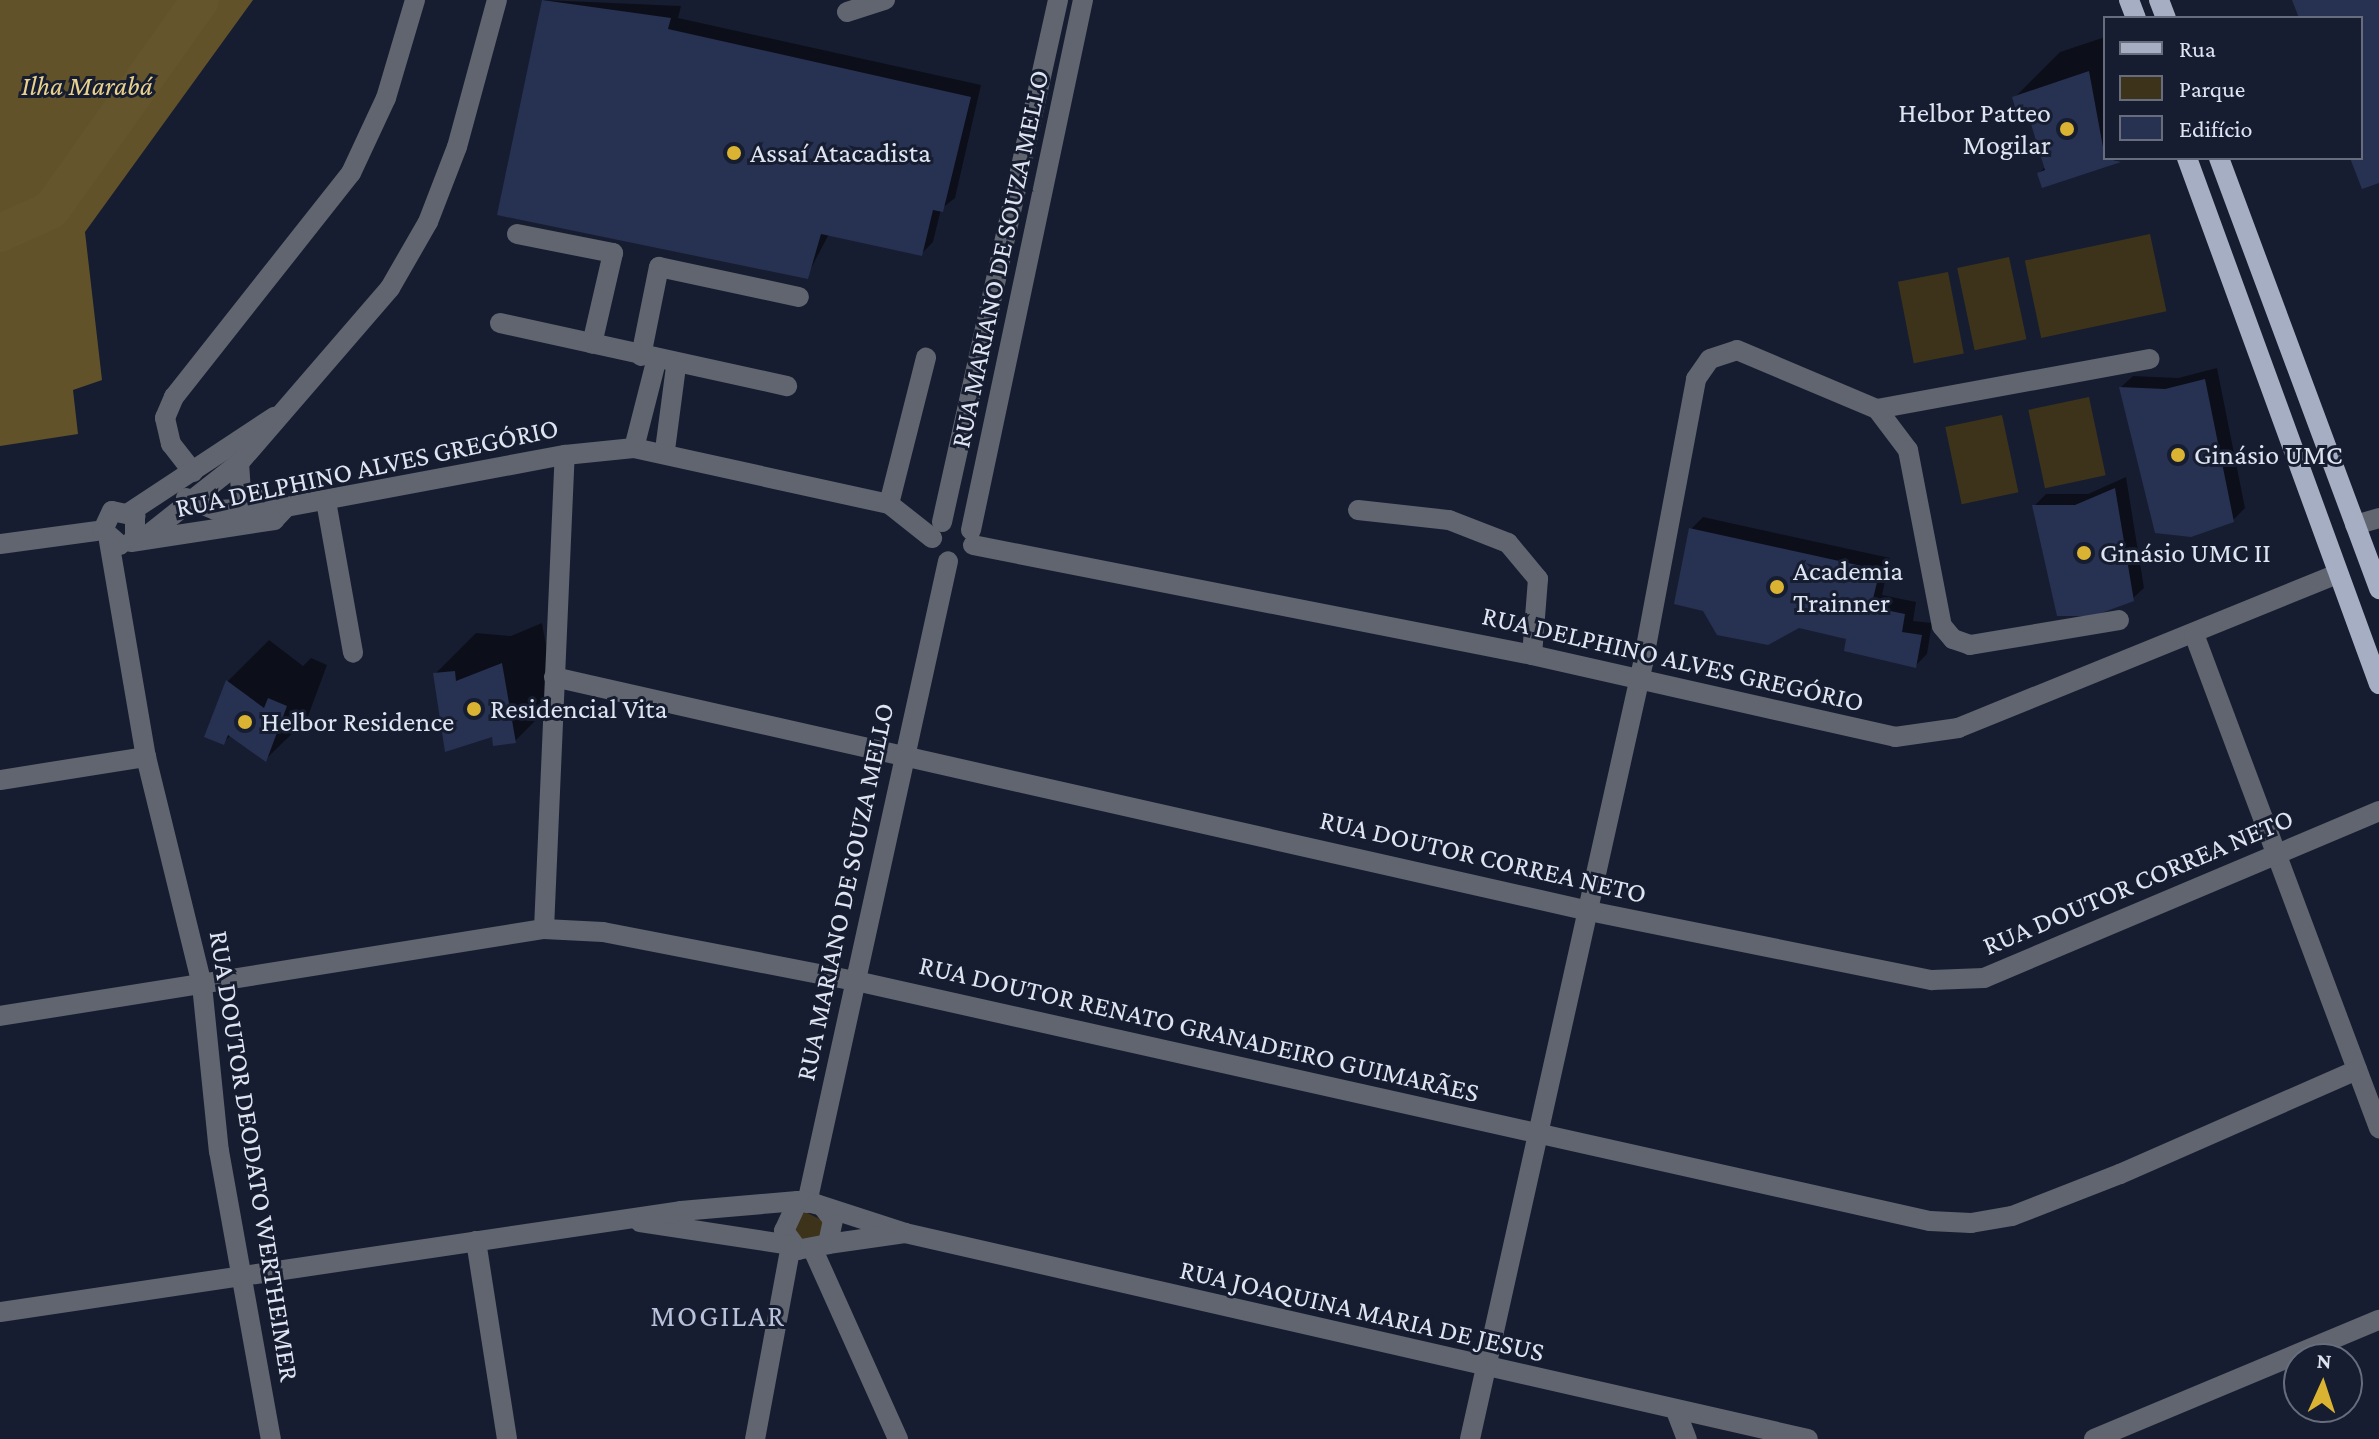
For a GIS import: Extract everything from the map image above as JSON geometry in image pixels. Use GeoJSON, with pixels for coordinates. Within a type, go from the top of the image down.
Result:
{"type":"FeatureCollection","features":[{"type":"Feature","properties":{"kind":"main road"},"geometry":{"type":"LineString","coordinates":[[2188,160],[2379,684]]}},
{"type":"Feature","properties":{"kind":"main road"},"geometry":{"type":"LineString","coordinates":[[2220,160],[2379,589]]}},
{"type":"Feature","properties":{"kind":"street"},"geometry":{"type":"LineString","coordinates":[[193,472],[171,444],[165,418],[174,397],[351,173],[386,98],[415,0]]}},
{"type":"Feature","properties":{"kind":"street"},"geometry":{"type":"LineString","coordinates":[[278,416],[239,435],[172,488],[130,512],[112,511],[121,539],[164,527],[239,463],[278,416],[355,335],[410,256],[457,147],[497,0]]}},
{"type":"Feature","properties":{"kind":"street"},"geometry":{"type":"LineString","coordinates":[[847,12],[885,0]]}},
{"type":"Feature","properties":{"kind":"street","name":"RUA MARIANO DE SOUZA MELLO"},"geometry":{"type":"LineString","coordinates":[[937,530],[1058,0]]}},
{"type":"Feature","properties":{"kind":"street","name":"RUA MARIANO DE SOUZA MELLO"},"geometry":{"type":"LineString","coordinates":[[972,537],[1083,0]]}},
{"type":"Feature","properties":{"kind":"street"},"geometry":{"type":"LineString","coordinates":[[517,234],[613,253],[592,344]]}},
{"type":"Feature","properties":{"kind":"street"},"geometry":{"type":"LineString","coordinates":[[665,450],[658,360],[659,267],[799,297]]}},
{"type":"Feature","properties":{"kind":"street"},"geometry":{"type":"LineString","coordinates":[[500,323],[787,386]]}},
{"type":"Feature","properties":{"kind":"street"},"geometry":{"type":"LineString","coordinates":[[1470,1439],[1639,678],[1696,379],[1710,359],[1737,350],[1877,409],[1908,450],[1942,626],[1953,639],[1970,645],[2119,620]]}},
{"type":"Feature","properties":{"kind":"street"},"geometry":{"type":"LineString","coordinates":[[889,504],[926,358]]}},
{"type":"Feature","properties":{"kind":"street"},"geometry":{"type":"LineString","coordinates":[[1877,409],[2149,359]]}},
{"type":"Feature","properties":{"kind":"street"},"geometry":{"type":"LineString","coordinates":[[634,448],[658,360]]}},
{"type":"Feature","properties":{"kind":"street","name":"RUA DELPHINO ALVES GREGÓRIO"},"geometry":{"type":"LineString","coordinates":[[0,544],[121,539],[274,520],[277,506],[326,501],[565,455],[634,448],[665,450],[889,504],[937,530],[958,520],[972,537],[1639,678],[1895,737],[1958,728],[2338,574]]}},
{"type":"Feature","properties":{"kind":"street"},"geometry":{"type":"LineString","coordinates":[[544,929],[565,455]]}},
{"type":"Feature","properties":{"kind":"street"},"geometry":{"type":"LineString","coordinates":[[239,463],[241,492],[277,506]]}},
{"type":"Feature","properties":{"kind":"street"},"geometry":{"type":"LineString","coordinates":[[172,488],[193,503],[215,510],[277,506]]}},
{"type":"Feature","properties":{"kind":"street"},"geometry":{"type":"LineString","coordinates":[[326,501],[353,653]]}},
{"type":"Feature","properties":{"kind":"street"},"geometry":{"type":"LineString","coordinates":[[1358,510],[1449,520],[1508,543],[1538,579],[1532,655]]}},
{"type":"Feature","properties":{"kind":"street","name":"RUA DOUTOR DEODATO WERTHEIMER"},"geometry":{"type":"LineString","coordinates":[[130,512],[139,527],[121,539],[122,601],[146,757],[202,985],[219,1151],[248,1278],[271,1439]]}},
{"type":"Feature","properties":{"kind":"street"},"geometry":{"type":"LineString","coordinates":[[2355,525],[2379,518]]}},
{"type":"Feature","properties":{"kind":"street"},"geometry":{"type":"LineString","coordinates":[[937,530],[948,561],[964,558],[972,537]]}},
{"type":"Feature","properties":{"kind":"street","name":"RUA MARIANO DE SOUZA MELLO"},"geometry":{"type":"LineString","coordinates":[[791,1245],[784,1223],[810,1204],[902,755],[948,561]]}},
{"type":"Feature","properties":{"kind":"street"},"geometry":{"type":"LineString","coordinates":[[2194,634],[2379,1128]]}},
{"type":"Feature","properties":{"kind":"street","name":"RUA DOUTOR CORREA NETO"},"geometry":{"type":"LineString","coordinates":[[554,677],[1589,911],[1957,982],[1984,978],[2379,811]]}},
{"type":"Feature","properties":{"kind":"street"},"geometry":{"type":"LineString","coordinates":[[0,780],[146,757]]}},
{"type":"Feature","properties":{"kind":"street","name":"RUA DOUTOR RENATO GRANADEIRO GUIMARÃES"},"geometry":{"type":"LineString","coordinates":[[0,1016],[544,929],[603,932],[856,981],[1930,1221],[1971,1223],[2012,1216],[2120,1174],[2357,1070]]}},
{"type":"Feature","properties":{"kind":"street"},"geometry":{"type":"LineString","coordinates":[[0,1312],[632,1220],[810,1204],[833,1220],[821,1248],[898,1439]]}},
{"type":"Feature","properties":{"kind":"street","name":"RUA JOAQUINA MARIA DE JESUS"},"geometry":{"type":"LineString","coordinates":[[810,1204],[905,1233],[1486,1370],[1808,1439]]}},
{"type":"Feature","properties":{"kind":"street"},"geometry":{"type":"LineString","coordinates":[[632,1220],[821,1248],[905,1233]]}},
{"type":"Feature","properties":{"kind":"street"},"geometry":{"type":"LineString","coordinates":[[476,1241],[507,1439]]}},
{"type":"Feature","properties":{"kind":"street"},"geometry":{"type":"LineString","coordinates":[[755,1439],[791,1245]]}},
{"type":"Feature","properties":{"kind":"street"},"geometry":{"type":"LineString","coordinates":[[2094,1439],[2379,1320]]}},
{"type":"Feature","properties":{"kind":"street"},"geometry":{"type":"LineString","coordinates":[[1676,1411],[1687,1439]]}},
{"type":"Feature","properties":{"kind":"green space","name":"Ilha Marabá"},"geometry":{"type":"Polygon","coordinates":[[[0,0],[253,0],[85,232],[102,380],[73,390],[78,434],[0,446],[0,0]]]}},
{"type":"Feature","properties":{"kind":"green space"},"geometry":{"type":"Polygon","coordinates":[[[2150,234],[2166,311],[2041,338],[2025,261],[2150,234]]]}},
{"type":"Feature","properties":{"kind":"green space"},"geometry":{"type":"Polygon","coordinates":[[[2009,257],[2026,339],[1975,350],[1957,268],[2009,257]]]}},
{"type":"Feature","properties":{"kind":"green space"},"geometry":{"type":"Polygon","coordinates":[[[1948,272],[1964,353],[1914,363],[1898,282],[1948,272]]]}},
{"type":"Feature","properties":{"kind":"green space"},"geometry":{"type":"Polygon","coordinates":[[[2089,397],[2106,475],[2045,488],[2028,410],[2089,397]]]}},
{"type":"Feature","properties":{"kind":"green space"},"geometry":{"type":"Polygon","coordinates":[[[2002,415],[2018,492],[1962,504],[1945,427],[2002,415]]]}},
{"type":"Feature","properties":{"kind":"green space"},"geometry":{"type":"Polygon","coordinates":[[[803,1211],[826,1222],[819,1241],[798,1239],[793,1223],[803,1211]]]}},
{"type":"Feature","properties":{"kind":"building","name":"Assaí Atacadista"},"geometry":{"type":"Polygon","coordinates":[[[542,0],[671,18],[668,29],[971,97],[943,212],[933,210],[922,256],[821,234],[808,279],[497,215],[542,0]]]}},
{"type":"Feature","properties":{"kind":"building"},"geometry":{"type":"Polygon","coordinates":[[[2292,0],[2379,0],[2379,183],[2362,189],[2351,160],[2363,160],[2363,16],[2298,16],[2292,0]]]}},
{"type":"Feature","properties":{"kind":"building","name":"Helbor Patteo Mogilar"},"geometry":{"type":"Polygon","coordinates":[[[2089,71],[2103,160],[2121,162],[2042,188],[2037,173],[2045,170],[2028,114],[2018,117],[2012,97],[2089,71]]]}},
{"type":"Feature","properties":{"kind":"building","name":"Ginásio UMC"},"geometry":{"type":"Polygon","coordinates":[[[2205,379],[2234,522],[2191,537],[2155,533],[2119,387],[2165,389],[2205,379]]]}},
{"type":"Feature","properties":{"kind":"building","name":"Ginásio UMC II"},"geometry":{"type":"Polygon","coordinates":[[[2115,488],[2134,601],[2093,616],[2057,616],[2032,505],[2075,505],[2115,488]]]}},
{"type":"Feature","properties":{"kind":"building","name":"Academia Trainner"},"geometry":{"type":"Polygon","coordinates":[[[1689,528],[1880,570],[1871,607],[1905,614],[1902,632],[1922,635],[1916,668],[1844,651],[1846,639],[1799,628],[1768,645],[1717,635],[1703,611],[1674,604],[1689,528]]]}},
{"type":"Feature","properties":{"kind":"building","name":"Residencial Vita"},"geometry":{"type":"Polygon","coordinates":[[[502,663],[516,743],[493,746],[492,737],[445,752],[433,673],[455,671],[456,681],[502,663]]]}},
{"type":"Feature","properties":{"kind":"building","name":"Helbor Residence"},"geometry":{"type":"Polygon","coordinates":[[[226,680],[264,708],[268,698],[287,706],[266,762],[228,735],[224,745],[204,737],[226,680]]]}},
{"type":"Feature","properties":{"kind":"waterway"},"geometry":{"type":"LineString","coordinates":[[0,233],[51,210],[200,0]]}},
{"type":"Feature","properties":{"kind":"place","name":"Helbor Patteo Mogilar"},"geometry":{"type":"Point","coordinates":[2067,129]}},
{"type":"Feature","properties":{"kind":"place","name":"Assaí Atacadista"},"geometry":{"type":"Point","coordinates":[734,153]}},
{"type":"Feature","properties":{"kind":"place","name":"Ginásio UMC"},"geometry":{"type":"Point","coordinates":[2178,455]}},
{"type":"Feature","properties":{"kind":"place","name":"Ginásio UMC II"},"geometry":{"type":"Point","coordinates":[2084,553]}},
{"type":"Feature","properties":{"kind":"place","name":"Academia Trainner"},"geometry":{"type":"Point","coordinates":[1777,587]}},
{"type":"Feature","properties":{"kind":"place","name":"Residencial Vita"},"geometry":{"type":"Point","coordinates":[474,709]}},
{"type":"Feature","properties":{"kind":"place","name":"Helbor Residence"},"geometry":{"type":"Point","coordinates":[245,722]}},
{"type":"Feature","properties":{"kind":"district","name":"MOGILAR"},"geometry":{"type":"Point","coordinates":[718,1316]}}]}
